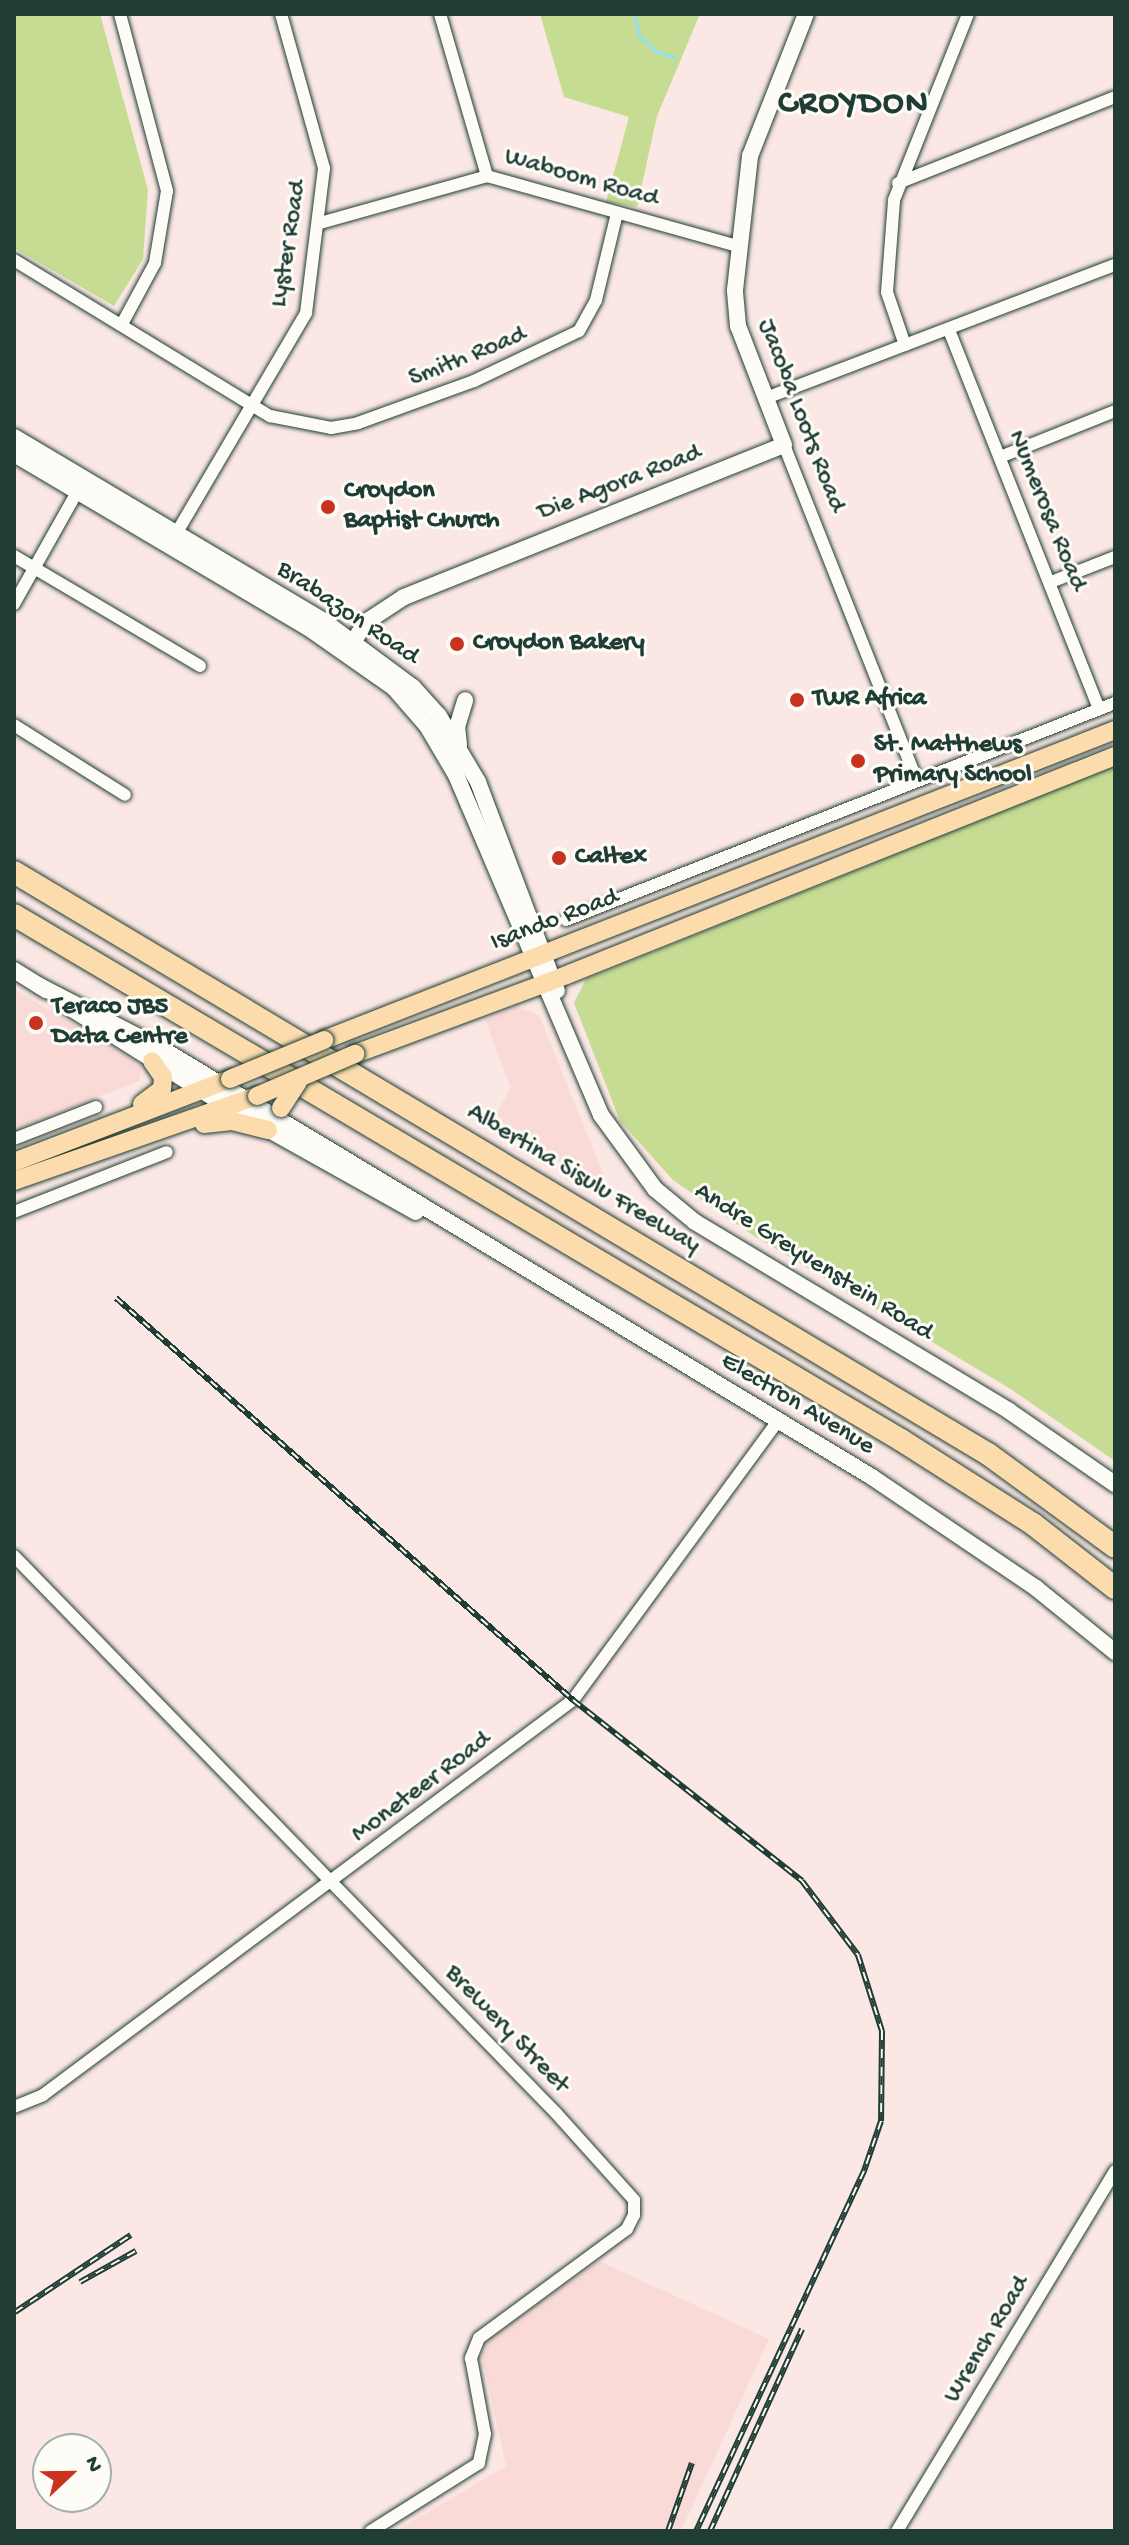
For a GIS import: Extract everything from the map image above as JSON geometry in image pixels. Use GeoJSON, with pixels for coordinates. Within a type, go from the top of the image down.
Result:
{"type":"FeatureCollection","features":[{"type":"Feature","properties":{"kind":"highway","name":"Albertina Sisulu Freeway"},"geometry":{"type":"LineString","coordinates":[[14,872],[988,1454],[1115,1547]]}},
{"type":"Feature","properties":{"kind":"highway"},"geometry":{"type":"LineString","coordinates":[[14,915],[915,1448],[1033,1524],[1115,1588]]}},
{"type":"Feature","properties":{"kind":"main road","name":"Jacoba Loots Road"},"geometry":{"type":"LineString","coordinates":[[784,445],[736,314],[738,246],[755,139],[806,14]]}},
{"type":"Feature","properties":{"kind":"main road","name":"Brabazon Road"},"geometry":{"type":"LineString","coordinates":[[14,437],[81,485],[413,687],[459,747],[549,982]]}},
{"type":"Feature","properties":{"kind":"main road","name":"Die Agora Road"},"geometry":{"type":"LineString","coordinates":[[350,647],[366,622],[404,597],[784,445]]}},
{"type":"Feature","properties":{"kind":"main road","name":"Brabazon Road"},"geometry":{"type":"LineString","coordinates":[[14,454],[81,485]]}},
{"type":"Feature","properties":{"kind":"main road","name":"Brabazon Road"},"geometry":{"type":"LineString","coordinates":[[350,647],[394,688],[440,746],[538,954]]}},
{"type":"Feature","properties":{"kind":"main road"},"geometry":{"type":"LineString","coordinates":[[459,747],[457,727],[465,700]]}},
{"type":"Feature","properties":{"kind":"main road","name":"Isando Road"},"geometry":{"type":"LineString","coordinates":[[14,1162],[1115,730]]}},
{"type":"Feature","properties":{"kind":"main road","name":"Isando Road"},"geometry":{"type":"LineString","coordinates":[[14,1181],[230,1108],[355,1054],[549,982],[1115,756]]}},
{"type":"Feature","properties":{"kind":"main road","name":"Electron Avenue"},"geometry":{"type":"LineString","coordinates":[[14,970],[152,1061],[252,1098],[276,1119],[417,1213],[441,1218],[954,1528],[1115,1652]]}},
{"type":"Feature","properties":{"kind":"main road","name":"Andre Greyvenstein Road"},"geometry":{"type":"LineString","coordinates":[[549,982],[613,1135],[672,1205],[1009,1411],[1115,1484]]}},
{"type":"Feature","properties":{"kind":"main road","name":"Electron Avenue"},"geometry":{"type":"LineString","coordinates":[[38,985],[91,1007],[217,1084],[230,1108],[276,1119]]}},
{"type":"Feature","properties":{"kind":"main road"},"geometry":{"type":"LineString","coordinates":[[114,1123],[162,1089],[163,1077],[152,1061]]}},
{"type":"Feature","properties":{"kind":"main road"},"geometry":{"type":"LineString","coordinates":[[174,1127],[276,1119],[285,1095],[306,1075]]}},
{"type":"Feature","properties":{"kind":"street"},"geometry":{"type":"LineString","coordinates":[[120,14],[167,191],[155,263],[122,324]]}},
{"type":"Feature","properties":{"kind":"street","name":"Lyster Road"},"geometry":{"type":"LineString","coordinates":[[173,540],[306,313],[320,223],[322,159],[281,14]]}},
{"type":"Feature","properties":{"kind":"street"},"geometry":{"type":"LineString","coordinates":[[440,14],[487,176]]}},
{"type":"Feature","properties":{"kind":"street"},"geometry":{"type":"LineString","coordinates":[[905,345],[887,292],[898,183],[968,14]]}},
{"type":"Feature","properties":{"kind":"street"},"geometry":{"type":"LineString","coordinates":[[898,183],[1115,97]]}},
{"type":"Feature","properties":{"kind":"street","name":"Waboom Road"},"geometry":{"type":"LineString","coordinates":[[320,223],[487,176],[738,246]]}},
{"type":"Feature","properties":{"kind":"street","name":"Smith Road"},"geometry":{"type":"LineString","coordinates":[[14,260],[270,416],[311,427],[358,423],[552,347],[579,331],[589,315],[617,213]]}},
{"type":"Feature","properties":{"kind":"street"},"geometry":{"type":"LineString","coordinates":[[766,398],[1115,265]]}},
{"type":"Feature","properties":{"kind":"street","name":"Numerosa Road"},"geometry":{"type":"LineString","coordinates":[[949,330],[1099,709]]}},
{"type":"Feature","properties":{"kind":"street"},"geometry":{"type":"LineString","coordinates":[[1000,457],[1115,411]]}},
{"type":"Feature","properties":{"kind":"street","name":"Jacoba Loots Road"},"geometry":{"type":"LineString","coordinates":[[784,445],[917,781]]}},
{"type":"Feature","properties":{"kind":"street"},"geometry":{"type":"LineString","coordinates":[[14,604],[81,485]]}},
{"type":"Feature","properties":{"kind":"street"},"geometry":{"type":"LineString","coordinates":[[14,556],[200,666]]}},
{"type":"Feature","properties":{"kind":"street"},"geometry":{"type":"LineString","coordinates":[[1051,582],[1115,557]]}},
{"type":"Feature","properties":{"kind":"street","name":"Isando Road"},"geometry":{"type":"LineString","coordinates":[[566,920],[1115,703]]}},
{"type":"Feature","properties":{"kind":"street"},"geometry":{"type":"LineString","coordinates":[[14,725],[125,795]]}},
{"type":"Feature","properties":{"kind":"street"},"geometry":{"type":"LineString","coordinates":[[14,1139],[96,1107]]}},
{"type":"Feature","properties":{"kind":"street"},"geometry":{"type":"LineString","coordinates":[[14,1212],[167,1152]]}},
{"type":"Feature","properties":{"kind":"street","name":"Moneteer Road"},"geometry":{"type":"LineString","coordinates":[[14,2107],[43,2095],[333,1882],[573,1700],[778,1421]]}},
{"type":"Feature","properties":{"kind":"street","name":"Brewery Street"},"geometry":{"type":"LineString","coordinates":[[14,1556],[625,2186],[635,2207],[627,2229],[479,2338],[471,2358],[485,2434],[479,2463],[371,2531]]}},
{"type":"Feature","properties":{"kind":"street","name":"Wrench Road"},"geometry":{"type":"LineString","coordinates":[[897,2531],[1115,2171]]}},
{"type":"Feature","properties":{"kind":"shaded area"},"geometry":{"type":"Polygon","coordinates":[[[14,989],[142,1065],[139,1081],[14,1130],[14,989]]]}},
{"type":"Feature","properties":{"kind":"shaded area"},"geometry":{"type":"Polygon","coordinates":[[[516,1007],[539,1015],[605,1178],[599,1183],[490,1124],[511,1088],[485,1020],[516,1007]]]}},
{"type":"Feature","properties":{"kind":"shaded area"},"geometry":{"type":"Polygon","coordinates":[[[599,2261],[769,2339],[681,2531],[396,2531],[506,2466],[482,2357],[489,2339],[599,2261]]]}},
{"type":"Feature","properties":{"kind":"green space"},"geometry":{"type":"Polygon","coordinates":[[[14,14],[100,14],[148,190],[143,259],[114,306],[14,248],[14,14]]]}},
{"type":"Feature","properties":{"kind":"green space"},"geometry":{"type":"Polygon","coordinates":[[[540,14],[700,14],[657,116],[637,207],[606,202],[629,117],[564,97],[540,14]]]}},
{"type":"Feature","properties":{"kind":"green space"},"geometry":{"type":"Polygon","coordinates":[[[1115,766],[1115,1461],[1009,1388],[751,1234],[673,1180],[620,1121],[574,1003],[586,979],[1115,766]]]}},
{"type":"Feature","properties":{"kind":"waterway"},"geometry":{"type":"LineString","coordinates":[[634,14],[639,36],[656,51],[675,58]]}},
{"type":"Feature","properties":{"kind":"railway"},"geometry":{"type":"LineString","coordinates":[[116,1298],[573,1700],[802,1881],[858,1955],[882,2031],[881,2121],[864,2171],[696,2531]]}},
{"type":"Feature","properties":{"kind":"railway"},"geometry":{"type":"LineString","coordinates":[[15,2312],[131,2235]]}},
{"type":"Feature","properties":{"kind":"railway"},"geometry":{"type":"LineString","coordinates":[[80,2282],[136,2251]]}},
{"type":"Feature","properties":{"kind":"railway"},"geometry":{"type":"LineString","coordinates":[[710,2531],[802,2329]]}},
{"type":"Feature","properties":{"kind":"railway"},"geometry":{"type":"LineString","coordinates":[[668,2531],[692,2463]]}},
{"type":"Feature","properties":{"kind":"place","name":"Croydon Baptist Church"},"geometry":{"type":"Point","coordinates":[328,507]}},
{"type":"Feature","properties":{"kind":"place","name":"Croydon Bakery"},"geometry":{"type":"Point","coordinates":[457,644]}},
{"type":"Feature","properties":{"kind":"place","name":"TWR Africa"},"geometry":{"type":"Point","coordinates":[797,700]}},
{"type":"Feature","properties":{"kind":"place","name":"St. Matthews Primary School"},"geometry":{"type":"Point","coordinates":[858,761]}},
{"type":"Feature","properties":{"kind":"place","name":"Caltex"},"geometry":{"type":"Point","coordinates":[559,858]}},
{"type":"Feature","properties":{"kind":"place","name":"Teraco JB5 Data Centre"},"geometry":{"type":"Point","coordinates":[36,1023]}},
{"type":"Feature","properties":{"kind":"district","name":"CROYDON"},"geometry":{"type":"Point","coordinates":[854,106]}}]}
